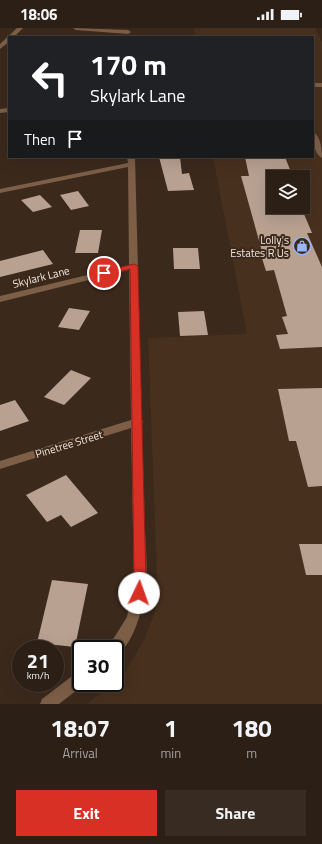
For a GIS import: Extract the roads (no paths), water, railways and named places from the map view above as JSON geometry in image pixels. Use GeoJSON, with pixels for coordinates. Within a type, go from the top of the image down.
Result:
{"type":"FeatureCollection","features":[{"type":"Feature","properties":{"kind":"street"},"geometry":{"type":"LineString","coordinates":[[12,36],[20,28]]}},
{"type":"Feature","properties":{"kind":"street"},"geometry":{"type":"LineString","coordinates":[[76,28],[128,32]]}},
{"type":"Feature","properties":{"kind":"street"},"geometry":{"type":"LineString","coordinates":[[0,47],[8,40]]}},
{"type":"Feature","properties":{"kind":"street"},"geometry":{"type":"LineString","coordinates":[[314,136],[322,156]]}},
{"type":"Feature","properties":{"kind":"street"},"geometry":{"type":"LineString","coordinates":[[0,191],[131,160],[138,422],[140,580],[138,606],[127,632],[121,640]]}},
{"type":"Feature","properties":{"kind":"street","name":"Skylark Lane"},"geometry":{"type":"LineString","coordinates":[[0,300],[134,266]]}},
{"type":"Feature","properties":{"kind":"street","name":"Pinetree Street"},"geometry":{"type":"LineString","coordinates":[[0,465],[138,422]]}},
{"type":"Feature","properties":{"kind":"street"},"geometry":{"type":"LineString","coordinates":[[47,704],[72,685]]}},
{"type":"Feature","properties":{"kind":"place","name":"Lolly's Estates R Us"},"geometry":{"type":"Point","coordinates":[302,246]}}]}
